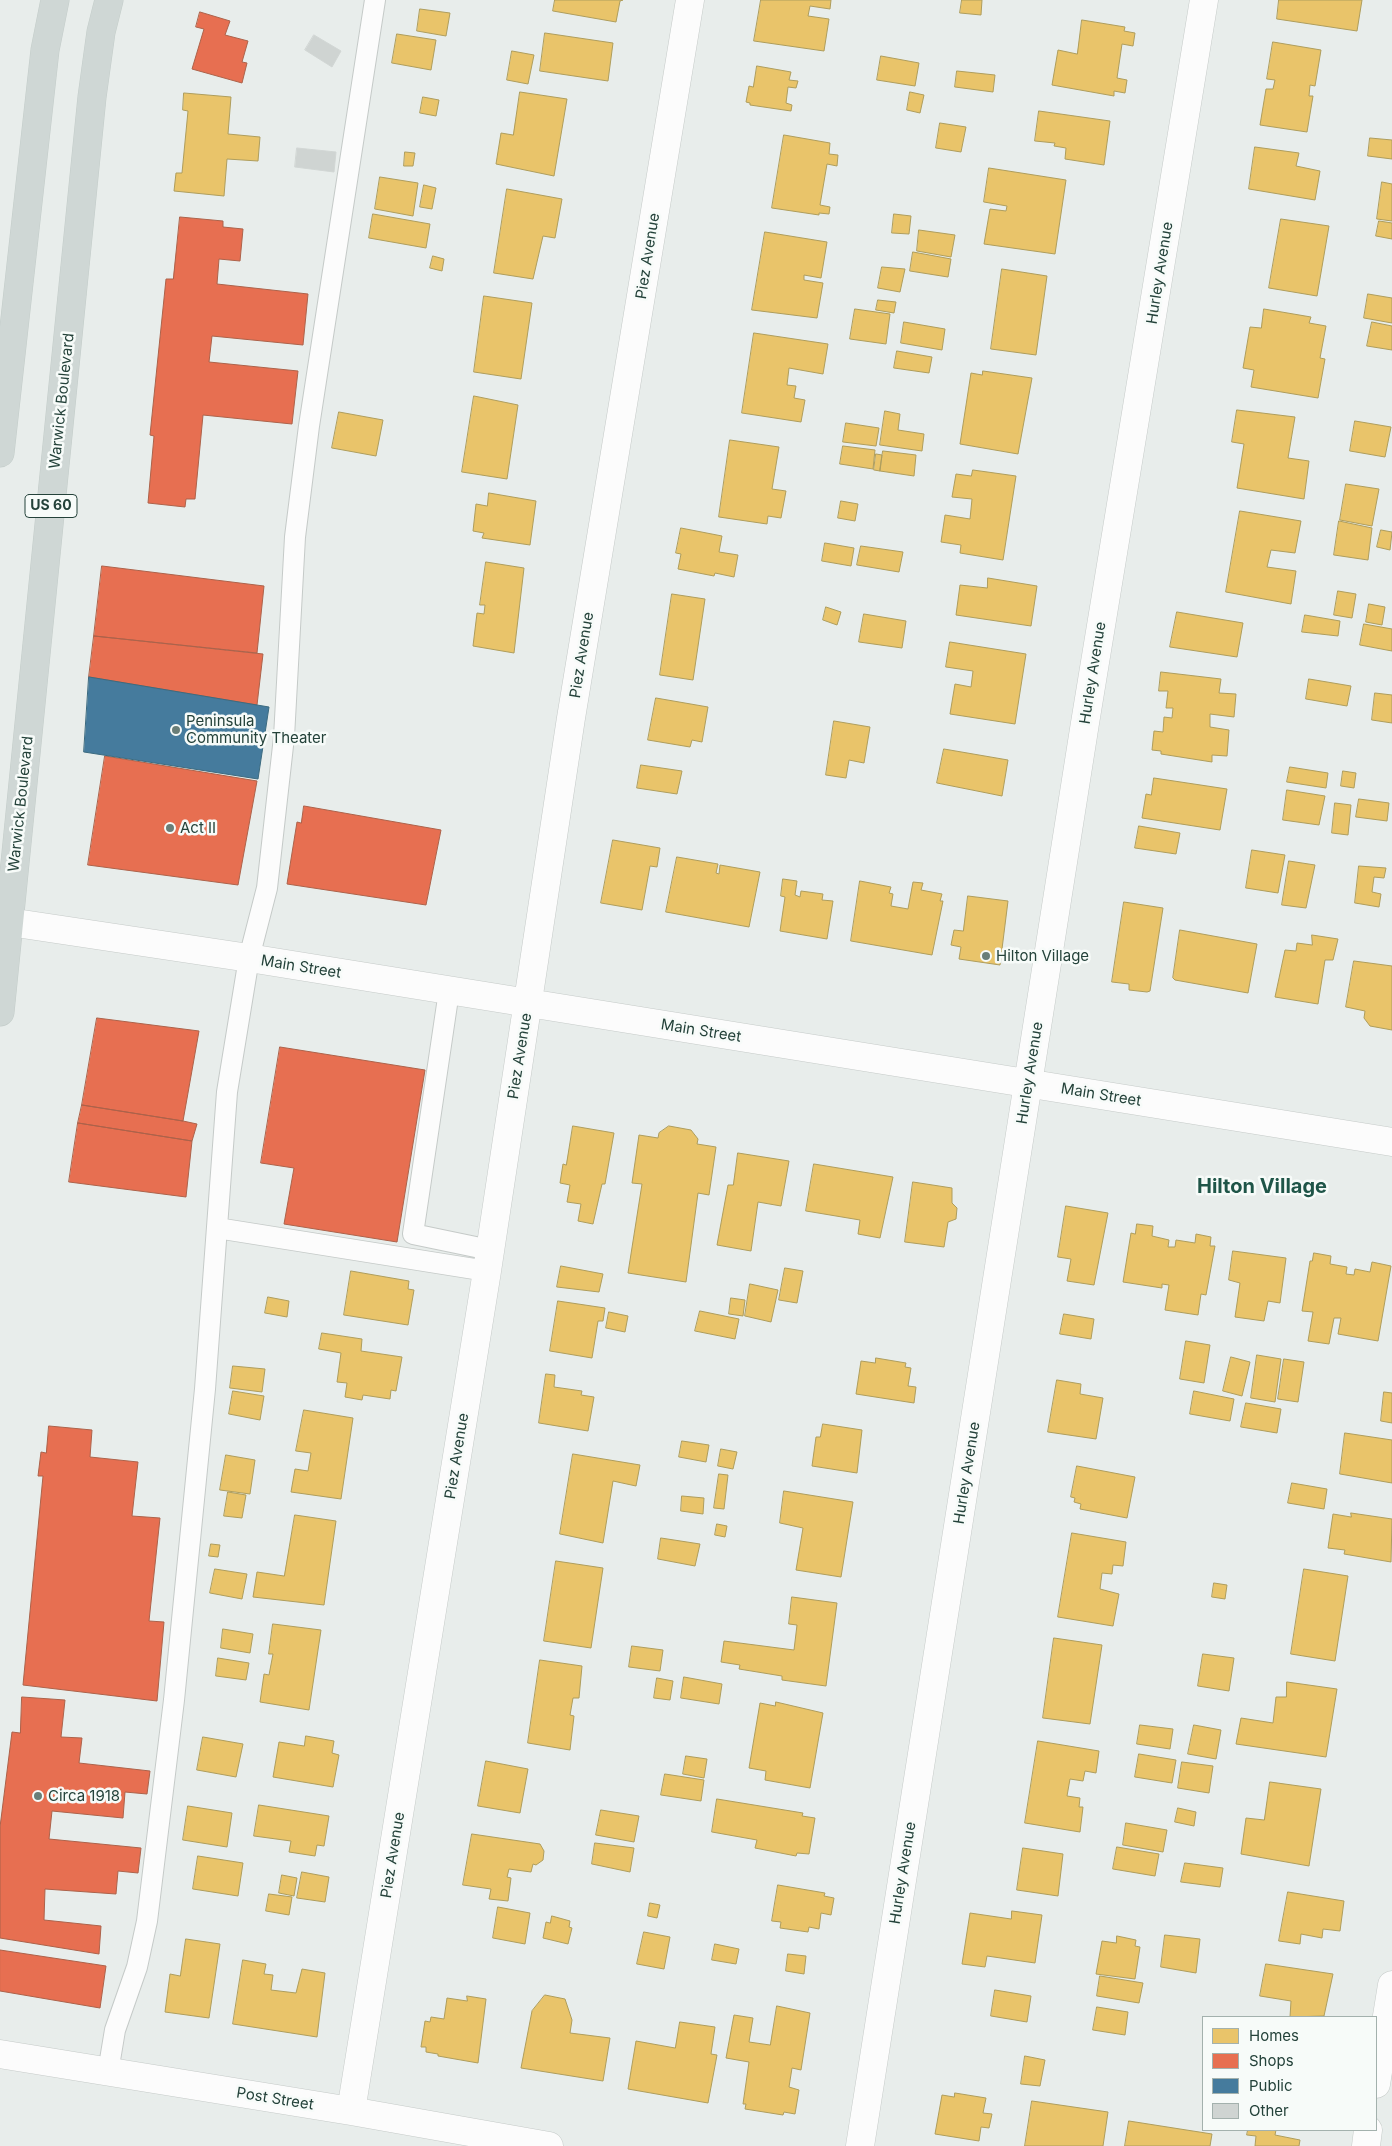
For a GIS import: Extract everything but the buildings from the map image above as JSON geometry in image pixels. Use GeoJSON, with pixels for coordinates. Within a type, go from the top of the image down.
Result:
{"type":"FeatureCollection","features":[{"type":"Feature","properties":{"kind":"main road"},"geometry":{"type":"LineString","coordinates":[[0,454],[45,50],[55,0]]}},
{"type":"Feature","properties":{"kind":"main road","name":"Warwick Boulevard"},"geometry":{"type":"LineString","coordinates":[[0,1012],[92,97],[101,32],[109,0]]}},
{"type":"Feature","properties":{"kind":"street","name":"Piez Avenue"},"geometry":{"type":"LineString","coordinates":[[351,2111],[489,1260],[571,718],[690,0]]}},
{"type":"Feature","properties":{"kind":"street","name":"Hurley Avenue"},"geometry":{"type":"LineString","coordinates":[[860,2146],[1085,723],[1204,0]]}},
{"type":"Feature","properties":{"kind":"street","name":"Main Street"},"geometry":{"type":"LineString","coordinates":[[10,922],[249,958],[1392,1142]]}},
{"type":"Feature","properties":{"kind":"street"},"geometry":{"type":"LineString","coordinates":[[1377,2078],[1392,1985]]}},
{"type":"Feature","properties":{"kind":"street","name":"Post Street"},"geometry":{"type":"LineString","coordinates":[[0,2054],[351,2111],[549,2146]]}},
{"type":"Feature","properties":{"kind":"street"},"geometry":{"type":"LineString","coordinates":[[1366,2146],[1368,2131]]}},
{"type":"Feature","properties":{"kind":"lane"},"geometry":{"type":"LineString","coordinates":[[108,2072],[114,2030],[137,1967],[147,1921],[177,1670],[205,1389],[227,1092],[249,958],[267,888],[283,747],[296,537],[309,426],[375,0]]}},
{"type":"Feature","properties":{"kind":"lane"},"geometry":{"type":"LineString","coordinates":[[449,991],[413,1234],[489,1260]]}},
{"type":"Feature","properties":{"kind":"lane"},"geometry":{"type":"LineString","coordinates":[[217,1228],[489,1260]]}},
{"type":"Feature","properties":{"kind":"place","name":"Peninsula Community Theater"},"geometry":{"type":"Point","coordinates":[176,730]}},
{"type":"Feature","properties":{"kind":"place","name":"Act II"},"geometry":{"type":"Point","coordinates":[170,828]}},
{"type":"Feature","properties":{"kind":"place","name":"Hilton Village"},"geometry":{"type":"Point","coordinates":[986,956]}},
{"type":"Feature","properties":{"kind":"place","name":"Circa 1918"},"geometry":{"type":"Point","coordinates":[38,1796]}},
{"type":"Feature","properties":{"kind":"district","name":"Hilton Village"},"geometry":{"type":"Point","coordinates":[1262,1187]}}]}
